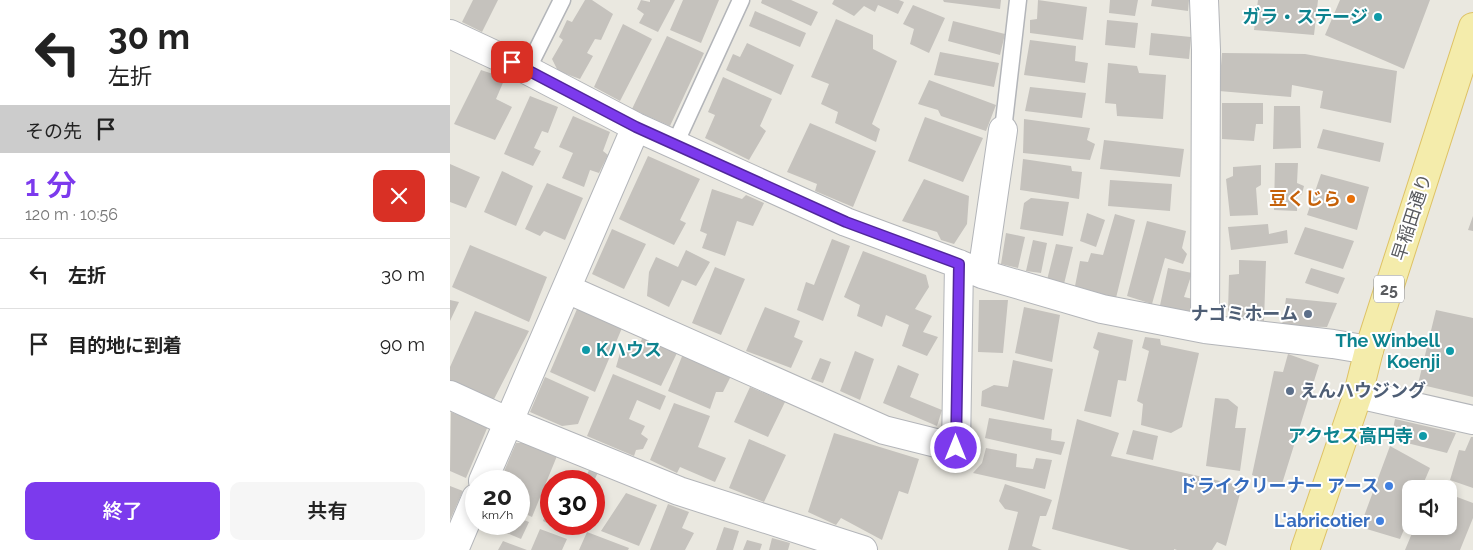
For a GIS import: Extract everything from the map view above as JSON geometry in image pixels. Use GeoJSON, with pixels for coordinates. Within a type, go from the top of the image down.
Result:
{"type":"FeatureCollection","features":[{"type":"Feature","properties":{"kind":"main road","name":"早稲田通り"},"geometry":{"type":"LineString","coordinates":[[1305,550],[1358,394],[1369,350],[1473,28]]}},
{"type":"Feature","properties":{"kind":"street"},"geometry":{"type":"LineString","coordinates":[[1204,0],[1206,50],[1205,329]]}},
{"type":"Feature","properties":{"kind":"street"},"geometry":{"type":"LineString","coordinates":[[450,34],[527,70],[636,127],[846,222],[971,269],[1102,309],[1205,329],[1369,350]]}},
{"type":"Feature","properties":{"kind":"street"},"geometry":{"type":"LineString","coordinates":[[488,470],[636,127]]}},
{"type":"Feature","properties":{"kind":"street"},"geometry":{"type":"LineString","coordinates":[[567,289],[884,430],[956,448],[971,269],[1003,130]]}},
{"type":"Feature","properties":{"kind":"street"},"geometry":{"type":"LineString","coordinates":[[1358,394],[1473,420]]}},
{"type":"Feature","properties":{"kind":"street"},"geometry":{"type":"LineString","coordinates":[[450,395],[509,422],[679,491],[862,550]]}},
{"type":"Feature","properties":{"kind":"street"},"geometry":{"type":"LineString","coordinates":[[454,550],[465,524]]}},
{"type":"Feature","properties":{"kind":"lane"},"geometry":{"type":"LineString","coordinates":[[527,70],[562,0]]}},
{"type":"Feature","properties":{"kind":"lane"},"geometry":{"type":"LineString","coordinates":[[675,144],[741,0]]}},
{"type":"Feature","properties":{"kind":"lane"},"geometry":{"type":"LineString","coordinates":[[1003,130],[1018,0]]}},
{"type":"Feature","properties":{"kind":"building"},"geometry":{"type":"Polygon","coordinates":[[[473,0],[498,0],[482,32],[462,22],[473,0]]]}},
{"type":"Feature","properties":{"kind":"building"},"geometry":{"type":"Polygon","coordinates":[[[585,0],[592,0],[613,14],[601,40],[595,39],[587,53],[593,56],[580,79],[558,71],[552,59],[563,40],[559,37],[567,20],[572,22],[585,0]]]}},
{"type":"Feature","properties":{"kind":"building"},"geometry":{"type":"Polygon","coordinates":[[[641,0],[650,2],[650,0],[675,0],[658,32],[639,23],[644,14],[637,9],[641,0]]]}},
{"type":"Feature","properties":{"kind":"building"},"geometry":{"type":"Polygon","coordinates":[[[683,0],[719,0],[701,43],[670,30],[683,0]]]}},
{"type":"Feature","properties":{"kind":"building"},"geometry":{"type":"Polygon","coordinates":[[[762,0],[791,0],[818,12],[811,26],[761,3],[762,0]]]}},
{"type":"Feature","properties":{"kind":"building"},"geometry":{"type":"Polygon","coordinates":[[[834,0],[899,0],[904,2],[898,14],[878,5],[875,12],[864,6],[854,16],[832,4],[834,0]]]}},
{"type":"Feature","properties":{"kind":"building"},"geometry":{"type":"Polygon","coordinates":[[[943,0],[1001,0],[1000,9],[944,2],[943,0]]]}},
{"type":"Feature","properties":{"kind":"building"},"geometry":{"type":"Polygon","coordinates":[[[1038,0],[1087,7],[1083,40],[1030,33],[1030,20],[1037,19],[1038,0]]]}},
{"type":"Feature","properties":{"kind":"building"},"geometry":{"type":"Polygon","coordinates":[[[1110,0],[1138,0],[1135,16],[1109,13],[1110,0]]]}},
{"type":"Feature","properties":{"kind":"building"},"geometry":{"type":"Polygon","coordinates":[[[1152,0],[1189,0],[1188,11],[1151,6],[1152,0]]]}},
{"type":"Feature","properties":{"kind":"building"},"geometry":{"type":"Polygon","coordinates":[[[1258,0],[1318,0],[1314,35],[1254,30],[1258,0]]]}},
{"type":"Feature","properties":{"kind":"building","name":"ガラ・ステージ"},"geometry":{"type":"Polygon","coordinates":[[[1340,0],[1430,0],[1404,69],[1325,35],[1340,0]]]}},
{"type":"Feature","properties":{"kind":"building"},"geometry":{"type":"Polygon","coordinates":[[[913,5],[945,18],[929,53],[910,44],[914,29],[903,24],[913,5]]]}},
{"type":"Feature","properties":{"kind":"building"},"geometry":{"type":"Polygon","coordinates":[[[755,11],[806,33],[800,47],[749,26],[755,11]]]}},
{"type":"Feature","properties":{"kind":"building"},"geometry":{"type":"Polygon","coordinates":[[[836,19],[873,35],[873,49],[897,61],[872,124],[880,129],[876,142],[835,123],[838,112],[821,104],[829,84],[811,77],[836,19]]]}},
{"type":"Feature","properties":{"kind":"building"},"geometry":{"type":"Polygon","coordinates":[[[1107,20],[1138,23],[1135,48],[1105,45],[1107,20]]]}},
{"type":"Feature","properties":{"kind":"building"},"geometry":{"type":"Polygon","coordinates":[[[953,21],[1005,34],[1000,55],[948,41],[953,21]]]}},
{"type":"Feature","properties":{"kind":"building"},"geometry":{"type":"Polygon","coordinates":[[[623,24],[652,39],[620,101],[594,87],[623,24]]]}},
{"type":"Feature","properties":{"kind":"building"},"geometry":{"type":"Polygon","coordinates":[[[1151,33],[1191,37],[1189,59],[1149,55],[1151,33]]]}},
{"type":"Feature","properties":{"kind":"building"},"geometry":{"type":"Polygon","coordinates":[[[667,36],[704,53],[670,126],[632,109],[667,36]]]}},
{"type":"Feature","properties":{"kind":"building"},"geometry":{"type":"Polygon","coordinates":[[[1030,40],[1076,46],[1075,61],[1088,63],[1085,83],[1024,75],[1030,40]]]}},
{"type":"Feature","properties":{"kind":"building"},"geometry":{"type":"Polygon","coordinates":[[[747,43],[794,65],[781,95],[726,70],[733,54],[740,57],[747,43]]]}},
{"type":"Feature","properties":{"kind":"building"},"geometry":{"type":"Polygon","coordinates":[[[940,52],[999,63],[994,87],[934,75],[940,52]]]}},
{"type":"Feature","properties":{"kind":"building"},"geometry":{"type":"Polygon","coordinates":[[[1222,53],[1305,54],[1397,71],[1391,123],[1320,108],[1323,91],[1292,85],[1291,97],[1219,91],[1222,53]]]}},
{"type":"Feature","properties":{"kind":"building"},"geometry":{"type":"Polygon","coordinates":[[[1108,63],[1137,66],[1139,73],[1166,75],[1163,119],[1117,116],[1116,104],[1105,103],[1108,63]]]}},
{"type":"Feature","properties":{"kind":"building"},"geometry":{"type":"Polygon","coordinates":[[[481,70],[505,78],[496,99],[512,107],[495,140],[454,124],[481,70]]]}},
{"type":"Feature","properties":{"kind":"building"},"geometry":{"type":"Polygon","coordinates":[[[723,77],[772,99],[760,126],[766,131],[749,160],[705,138],[715,115],[708,112],[723,77]]]}},
{"type":"Feature","properties":{"kind":"building"},"geometry":{"type":"Polygon","coordinates":[[[929,80],[996,105],[986,131],[941,116],[938,110],[918,104],[929,80]]]}},
{"type":"Feature","properties":{"kind":"building"},"geometry":{"type":"Polygon","coordinates":[[[1030,87],[1086,93],[1082,118],[1025,111],[1030,87]]]}},
{"type":"Feature","properties":{"kind":"building"},"geometry":{"type":"Polygon","coordinates":[[[530,96],[558,107],[548,133],[542,131],[534,148],[541,151],[533,166],[504,154],[530,96]]]}},
{"type":"Feature","properties":{"kind":"building"},"geometry":{"type":"Polygon","coordinates":[[[1222,103],[1263,103],[1263,124],[1256,124],[1254,141],[1222,139],[1222,103]]]}},
{"type":"Feature","properties":{"kind":"building"},"geometry":{"type":"Polygon","coordinates":[[[1274,106],[1300,106],[1301,148],[1273,149],[1274,106]]]}},
{"type":"Feature","properties":{"kind":"building"},"geometry":{"type":"Polygon","coordinates":[[[573,116],[610,132],[603,151],[608,155],[599,173],[590,170],[584,187],[562,178],[573,153],[559,147],[573,116]]]}},
{"type":"Feature","properties":{"kind":"building"},"geometry":{"type":"Polygon","coordinates":[[[925,117],[983,138],[963,182],[908,161],[925,117]]]}},
{"type":"Feature","properties":{"kind":"building"},"geometry":{"type":"Polygon","coordinates":[[[1024,119],[1090,128],[1087,140],[1095,144],[1090,160],[1023,153],[1024,119]]]}},
{"type":"Feature","properties":{"kind":"building"},"geometry":{"type":"Polygon","coordinates":[[[810,123],[876,151],[853,207],[815,191],[817,184],[787,172],[810,123]]]}},
{"type":"Feature","properties":{"kind":"building"},"geometry":{"type":"Polygon","coordinates":[[[1323,129],[1384,143],[1380,162],[1317,148],[1323,129]]]}},
{"type":"Feature","properties":{"kind":"building"},"geometry":{"type":"Polygon","coordinates":[[[1104,140],[1184,149],[1180,177],[1100,169],[1104,140]]]}},
{"type":"Feature","properties":{"kind":"building"},"geometry":{"type":"Polygon","coordinates":[[[648,156],[700,179],[680,220],[686,223],[674,245],[619,219],[648,156]]]}},
{"type":"Feature","properties":{"kind":"building"},"geometry":{"type":"Polygon","coordinates":[[[1023,159],[1071,166],[1072,171],[1082,172],[1079,199],[1020,190],[1023,159]]]}},
{"type":"Feature","properties":{"kind":"building"},"geometry":{"type":"Polygon","coordinates":[[[1275,163],[1298,163],[1297,183],[1304,186],[1302,194],[1297,197],[1297,211],[1274,210],[1275,163]]]}},
{"type":"Feature","properties":{"kind":"building"},"geometry":{"type":"Polygon","coordinates":[[[450,164],[480,177],[466,208],[450,202],[450,164]]]}},
{"type":"Feature","properties":{"kind":"building"},"geometry":{"type":"Polygon","coordinates":[[[1261,165],[1261,185],[1256,188],[1258,215],[1230,216],[1226,179],[1233,176],[1233,167],[1261,165]]]}},
{"type":"Feature","properties":{"kind":"building"},"geometry":{"type":"Polygon","coordinates":[[[502,171],[533,186],[516,226],[484,212],[502,171]]]}},
{"type":"Feature","properties":{"kind":"building"},"geometry":{"type":"Polygon","coordinates":[[[1321,174],[1369,187],[1357,230],[1307,215],[1321,174]]]}},
{"type":"Feature","properties":{"kind":"building"},"geometry":{"type":"Polygon","coordinates":[[[924,179],[969,196],[967,224],[954,244],[941,240],[937,232],[902,221],[924,179]]]}},
{"type":"Feature","properties":{"kind":"building"},"geometry":{"type":"Polygon","coordinates":[[[1110,180],[1172,184],[1170,211],[1108,206],[1110,180]]]}},
{"type":"Feature","properties":{"kind":"building"},"geometry":{"type":"Polygon","coordinates":[[[547,183],[583,198],[565,240],[544,231],[540,236],[525,229],[547,183]]]}},
{"type":"Feature","properties":{"kind":"building"},"geometry":{"type":"Polygon","coordinates":[[[712,189],[742,199],[746,195],[764,203],[753,226],[737,221],[725,256],[702,248],[707,234],[700,231],[712,189]]]}},
{"type":"Feature","properties":{"kind":"building"},"geometry":{"type":"Polygon","coordinates":[[[1031,198],[1069,202],[1063,236],[1020,229],[1024,203],[1031,198]]]}},
{"type":"Feature","properties":{"kind":"building"},"geometry":{"type":"Polygon","coordinates":[[[1087,213],[1105,220],[1096,247],[1080,241],[1087,213]]]}},
{"type":"Feature","properties":{"kind":"building"},"geometry":{"type":"Polygon","coordinates":[[[1115,214],[1135,220],[1116,298],[1075,286],[1080,261],[1088,262],[1091,253],[1103,255],[1115,214]]]}},
{"type":"Feature","properties":{"kind":"building"},"geometry":{"type":"Polygon","coordinates":[[[1473,216],[1473,231],[1468,230],[1473,216]]]}},
{"type":"Feature","properties":{"kind":"building"},"geometry":{"type":"Polygon","coordinates":[[[1147,221],[1186,231],[1182,248],[1187,254],[1183,264],[1165,258],[1152,304],[1127,296],[1147,221]]]}},
{"type":"Feature","properties":{"kind":"building"},"geometry":{"type":"Polygon","coordinates":[[[1268,224],[1269,234],[1287,230],[1288,243],[1231,250],[1228,227],[1268,224]]]}},
{"type":"Feature","properties":{"kind":"building"},"geometry":{"type":"Polygon","coordinates":[[[1305,227],[1354,241],[1343,269],[1294,254],[1305,227]]]}},
{"type":"Feature","properties":{"kind":"building"},"geometry":{"type":"Polygon","coordinates":[[[612,229],[646,244],[624,289],[592,274],[612,229]]]}},
{"type":"Feature","properties":{"kind":"building"},"geometry":{"type":"Polygon","coordinates":[[[1006,233],[1025,237],[1018,268],[1001,264],[1006,233]]]}},
{"type":"Feature","properties":{"kind":"building"},"geometry":{"type":"Polygon","coordinates":[[[832,239],[850,246],[823,321],[797,310],[806,282],[814,285],[832,239]]]}},
{"type":"Feature","properties":{"kind":"building"},"geometry":{"type":"Polygon","coordinates":[[[1033,240],[1047,243],[1041,273],[1026,271],[1033,240]]]}},
{"type":"Feature","properties":{"kind":"building"},"geometry":{"type":"Polygon","coordinates":[[[1056,244],[1073,247],[1064,284],[1047,280],[1056,244]]]}},
{"type":"Feature","properties":{"kind":"building"},"geometry":{"type":"Polygon","coordinates":[[[470,245],[547,277],[529,322],[452,287],[470,245]]]}},
{"type":"Feature","properties":{"kind":"building"},"geometry":{"type":"Polygon","coordinates":[[[686,250],[710,262],[696,286],[682,280],[669,307],[647,296],[649,272],[656,257],[678,267],[686,250]]]}},
{"type":"Feature","properties":{"kind":"building"},"geometry":{"type":"Polygon","coordinates":[[[863,251],[926,275],[929,287],[915,309],[932,316],[923,332],[938,337],[927,356],[902,346],[909,325],[886,315],[882,327],[857,316],[860,305],[844,297],[863,251]]]}},
{"type":"Feature","properties":{"kind":"building"},"geometry":{"type":"Polygon","coordinates":[[[1239,260],[1266,261],[1264,321],[1234,319],[1228,312],[1229,275],[1239,274],[1239,260]]]}},
{"type":"Feature","properties":{"kind":"building"},"geometry":{"type":"Polygon","coordinates":[[[715,267],[745,279],[721,335],[692,323],[715,267]]]}},
{"type":"Feature","properties":{"kind":"building"},"geometry":{"type":"Polygon","coordinates":[[[1168,268],[1192,273],[1184,297],[1193,299],[1190,317],[1159,310],[1168,268]]]}},
{"type":"Feature","properties":{"kind":"building"},"geometry":{"type":"Polygon","coordinates":[[[1311,268],[1345,278],[1338,294],[1305,283],[1311,268]]]}},
{"type":"Feature","properties":{"kind":"building"},"geometry":{"type":"Polygon","coordinates":[[[1286,298],[1337,303],[1327,327],[1282,326],[1286,298]]]}},
{"type":"Feature","properties":{"kind":"building"},"geometry":{"type":"Polygon","coordinates":[[[450,300],[459,302],[450,321],[450,300]]]}},
{"type":"Feature","properties":{"kind":"building"},"geometry":{"type":"Polygon","coordinates":[[[979,300],[1008,300],[1003,353],[978,352],[979,300]]]}},
{"type":"Feature","properties":{"kind":"building"},"geometry":{"type":"Polygon","coordinates":[[[765,307],[800,321],[794,337],[803,341],[791,368],[746,351],[765,307]]]}},
{"type":"Feature","properties":{"kind":"building"},"geometry":{"type":"Polygon","coordinates":[[[1024,307],[1060,315],[1052,362],[1015,353],[1024,307]]]}},
{"type":"Feature","properties":{"kind":"building","name":"Kハウス"},"geometry":{"type":"Polygon","coordinates":[[[577,309],[622,328],[595,392],[550,372],[577,309]]]}},
{"type":"Feature","properties":{"kind":"building","name":"The Winbell Koenji"},"geometry":{"type":"Polygon","coordinates":[[[1436,310],[1473,318],[1473,397],[1418,384],[1436,310]]]}},
{"type":"Feature","properties":{"kind":"building"},"geometry":{"type":"Polygon","coordinates":[[[475,311],[529,331],[493,401],[450,383],[450,367],[475,311]]]}},
{"type":"Feature","properties":{"kind":"building"},"geometry":{"type":"Polygon","coordinates":[[[1098,332],[1133,340],[1126,381],[1118,380],[1111,417],[1084,411],[1099,351],[1093,348],[1098,332]]]}},
{"type":"Feature","properties":{"kind":"building"},"geometry":{"type":"Polygon","coordinates":[[[643,337],[677,353],[661,386],[616,367],[620,353],[625,355],[630,342],[639,345],[643,337]]]}},
{"type":"Feature","properties":{"kind":"building"},"geometry":{"type":"Polygon","coordinates":[[[1145,337],[1160,339],[1161,345],[1199,353],[1182,427],[1171,433],[1141,425],[1143,404],[1137,401],[1149,351],[1142,348],[1145,337]]]}},
{"type":"Feature","properties":{"kind":"building"},"geometry":{"type":"Polygon","coordinates":[[[855,351],[874,359],[860,400],[840,391],[855,351]]]}},
{"type":"Feature","properties":{"kind":"building"},"geometry":{"type":"Polygon","coordinates":[[[683,354],[731,376],[723,392],[716,392],[710,409],[668,391],[683,354]]]}},
{"type":"Feature","properties":{"kind":"building"},"geometry":{"type":"Polygon","coordinates":[[[1288,354],[1319,365],[1281,487],[1252,475],[1274,371],[1283,372],[1288,354]]]}},
{"type":"Feature","properties":{"kind":"building"},"geometry":{"type":"Polygon","coordinates":[[[820,358],[831,362],[823,383],[811,379],[820,358]]]}},
{"type":"Feature","properties":{"kind":"building"},"geometry":{"type":"Polygon","coordinates":[[[1013,360],[1053,369],[1044,420],[981,406],[982,391],[994,385],[1008,387],[1013,360]]]}},
{"type":"Feature","properties":{"kind":"building"},"geometry":{"type":"Polygon","coordinates":[[[898,365],[919,374],[910,397],[942,410],[937,426],[883,403],[898,365]]]}},
{"type":"Feature","properties":{"kind":"building"},"geometry":{"type":"Polygon","coordinates":[[[613,374],[666,396],[660,410],[637,400],[629,419],[645,426],[641,434],[648,439],[643,449],[636,450],[634,456],[587,436],[613,374]]]}},
{"type":"Feature","properties":{"kind":"building"},"geometry":{"type":"Polygon","coordinates":[[[545,377],[589,397],[578,424],[562,426],[530,412],[545,377]]]}},
{"type":"Feature","properties":{"kind":"building"},"geometry":{"type":"Polygon","coordinates":[[[750,387],[785,402],[768,437],[734,422],[750,387]]]}},
{"type":"Feature","properties":{"kind":"building"},"geometry":{"type":"Polygon","coordinates":[[[1215,398],[1228,399],[1238,407],[1235,428],[1246,428],[1240,471],[1206,466],[1215,398]]]}},
{"type":"Feature","properties":{"kind":"building"},"geometry":{"type":"Polygon","coordinates":[[[674,403],[710,416],[698,447],[726,458],[715,482],[680,467],[677,473],[650,460],[674,403]]]}},
{"type":"Feature","properties":{"kind":"building"},"geometry":{"type":"Polygon","coordinates":[[[451,412],[488,426],[469,470],[465,470],[465,478],[450,471],[451,412]]]}},
{"type":"Feature","properties":{"kind":"building"},"geometry":{"type":"Polygon","coordinates":[[[989,418],[1052,429],[1051,440],[1065,442],[1061,455],[985,438],[989,418]]]}},
{"type":"Feature","properties":{"kind":"building"},"geometry":{"type":"Polygon","coordinates":[[[1077,419],[1119,433],[1111,456],[1242,486],[1226,546],[1217,542],[1212,550],[1130,550],[1052,529],[1077,419]]]}},
{"type":"Feature","properties":{"kind":"building","name":"アクセス高円寺"},"geometry":{"type":"Polygon","coordinates":[[[1395,419],[1456,433],[1447,453],[1391,439],[1395,419]]]}},
{"type":"Feature","properties":{"kind":"building"},"geometry":{"type":"Polygon","coordinates":[[[1133,430],[1158,436],[1153,460],[1126,454],[1133,430]]]}},
{"type":"Feature","properties":{"kind":"building"},"geometry":{"type":"Polygon","coordinates":[[[834,433],[919,459],[908,494],[899,491],[882,540],[841,518],[836,525],[808,512],[834,433]]]}},
{"type":"Feature","properties":{"kind":"building"},"geometry":{"type":"Polygon","coordinates":[[[1471,437],[1473,437],[1473,488],[1457,482],[1457,480],[1450,480],[1459,450],[1465,451],[1471,437]]]}},
{"type":"Feature","properties":{"kind":"building"},"geometry":{"type":"Polygon","coordinates":[[[749,439],[786,455],[764,502],[729,488],[749,439]]]}},
{"type":"Feature","properties":{"kind":"building"},"geometry":{"type":"Polygon","coordinates":[[[516,443],[526,443],[557,456],[551,470],[540,470],[540,497],[532,517],[530,516],[530,470],[505,470],[516,443]]]}},
{"type":"Feature","properties":{"kind":"building"},"geometry":{"type":"Polygon","coordinates":[[[1390,446],[1430,468],[1425,480],[1402,480],[1402,534],[1400,539],[1360,527],[1390,446]]]}},
{"type":"Feature","properties":{"kind":"building"},"geometry":{"type":"Polygon","coordinates":[[[986,448],[1017,454],[1016,467],[1033,469],[1036,458],[1052,460],[1045,489],[973,473],[982,463],[986,448]]]}},
{"type":"Feature","properties":{"kind":"building"},"geometry":{"type":"Polygon","coordinates":[[[1005,484],[1052,500],[1046,516],[1040,516],[1032,546],[1042,550],[1008,550],[1018,512],[1005,509],[999,501],[1005,484]]]}},
{"type":"Feature","properties":{"kind":"building"},"geometry":{"type":"Polygon","coordinates":[[[450,486],[463,491],[450,520],[450,486]]]}},
{"type":"Feature","properties":{"kind":"building"},"geometry":{"type":"Polygon","coordinates":[[[626,493],[657,505],[639,546],[605,533],[605,525],[626,493]]]}},
{"type":"Feature","properties":{"kind":"building"},"geometry":{"type":"Polygon","coordinates":[[[1457,497],[1473,503],[1473,518],[1460,550],[1405,550],[1411,535],[1457,535],[1457,497]]]}},
{"type":"Feature","properties":{"kind":"building"},"geometry":{"type":"Polygon","coordinates":[[[668,504],[689,512],[682,528],[694,533],[685,550],[650,550],[668,504]]]}},
{"type":"Feature","properties":{"kind":"building"},"geometry":{"type":"Polygon","coordinates":[[[724,527],[739,531],[733,550],[716,550],[724,527]]]}},
{"type":"Feature","properties":{"kind":"building"},"geometry":{"type":"Polygon","coordinates":[[[540,529],[540,535],[556,535],[567,539],[562,550],[531,550],[540,529]]]}},
{"type":"Feature","properties":{"kind":"building"},"geometry":{"type":"Polygon","coordinates":[[[511,535],[523,535],[521,539],[511,535]]]}},
{"type":"Feature","properties":{"kind":"building"},"geometry":{"type":"Polygon","coordinates":[[[586,535],[595,535],[629,548],[628,550],[579,550],[586,535]]]}},
{"type":"Feature","properties":{"kind":"building"},"geometry":{"type":"Polygon","coordinates":[[[772,538],[790,543],[788,550],[769,550],[772,538]]]}},
{"type":"Feature","properties":{"kind":"building"},"geometry":{"type":"Polygon","coordinates":[[[747,540],[762,544],[760,550],[743,550],[747,540]]]}},
{"type":"Feature","properties":{"kind":"building"},"geometry":{"type":"Polygon","coordinates":[[[503,541],[527,550],[498,550],[503,541]]]}},
{"type":"Feature","properties":{"kind":"place","name":"ガラ・ステージ"},"geometry":{"type":"Point","coordinates":[1378,17]}},
{"type":"Feature","properties":{"kind":"place","name":"豆くじら"},"geometry":{"type":"Point","coordinates":[1351,199]}},
{"type":"Feature","properties":{"kind":"place","name":"ナゴミホーム"},"geometry":{"type":"Point","coordinates":[1308,314]}},
{"type":"Feature","properties":{"kind":"place","name":"Kハウス"},"geometry":{"type":"Point","coordinates":[586,350]}},
{"type":"Feature","properties":{"kind":"place","name":"The Winbell Koenji"},"geometry":{"type":"Point","coordinates":[1450,351]}},
{"type":"Feature","properties":{"kind":"place","name":"えんハウジング"},"geometry":{"type":"Point","coordinates":[1290,391]}},
{"type":"Feature","properties":{"kind":"place","name":"アクセス高円寺"},"geometry":{"type":"Point","coordinates":[1423,436]}},
{"type":"Feature","properties":{"kind":"place","name":"ドライクリーナー アース"},"geometry":{"type":"Point","coordinates":[1389,486]}},
{"type":"Feature","properties":{"kind":"place","name":"L'abricotier"},"geometry":{"type":"Point","coordinates":[1380,521]}},
{"type":"Feature","properties":{"kind":"route"},"geometry":{"type":"LineString","coordinates":[[512,62],[636,127],[846,222],[959,264],[956,448]]}}]}
